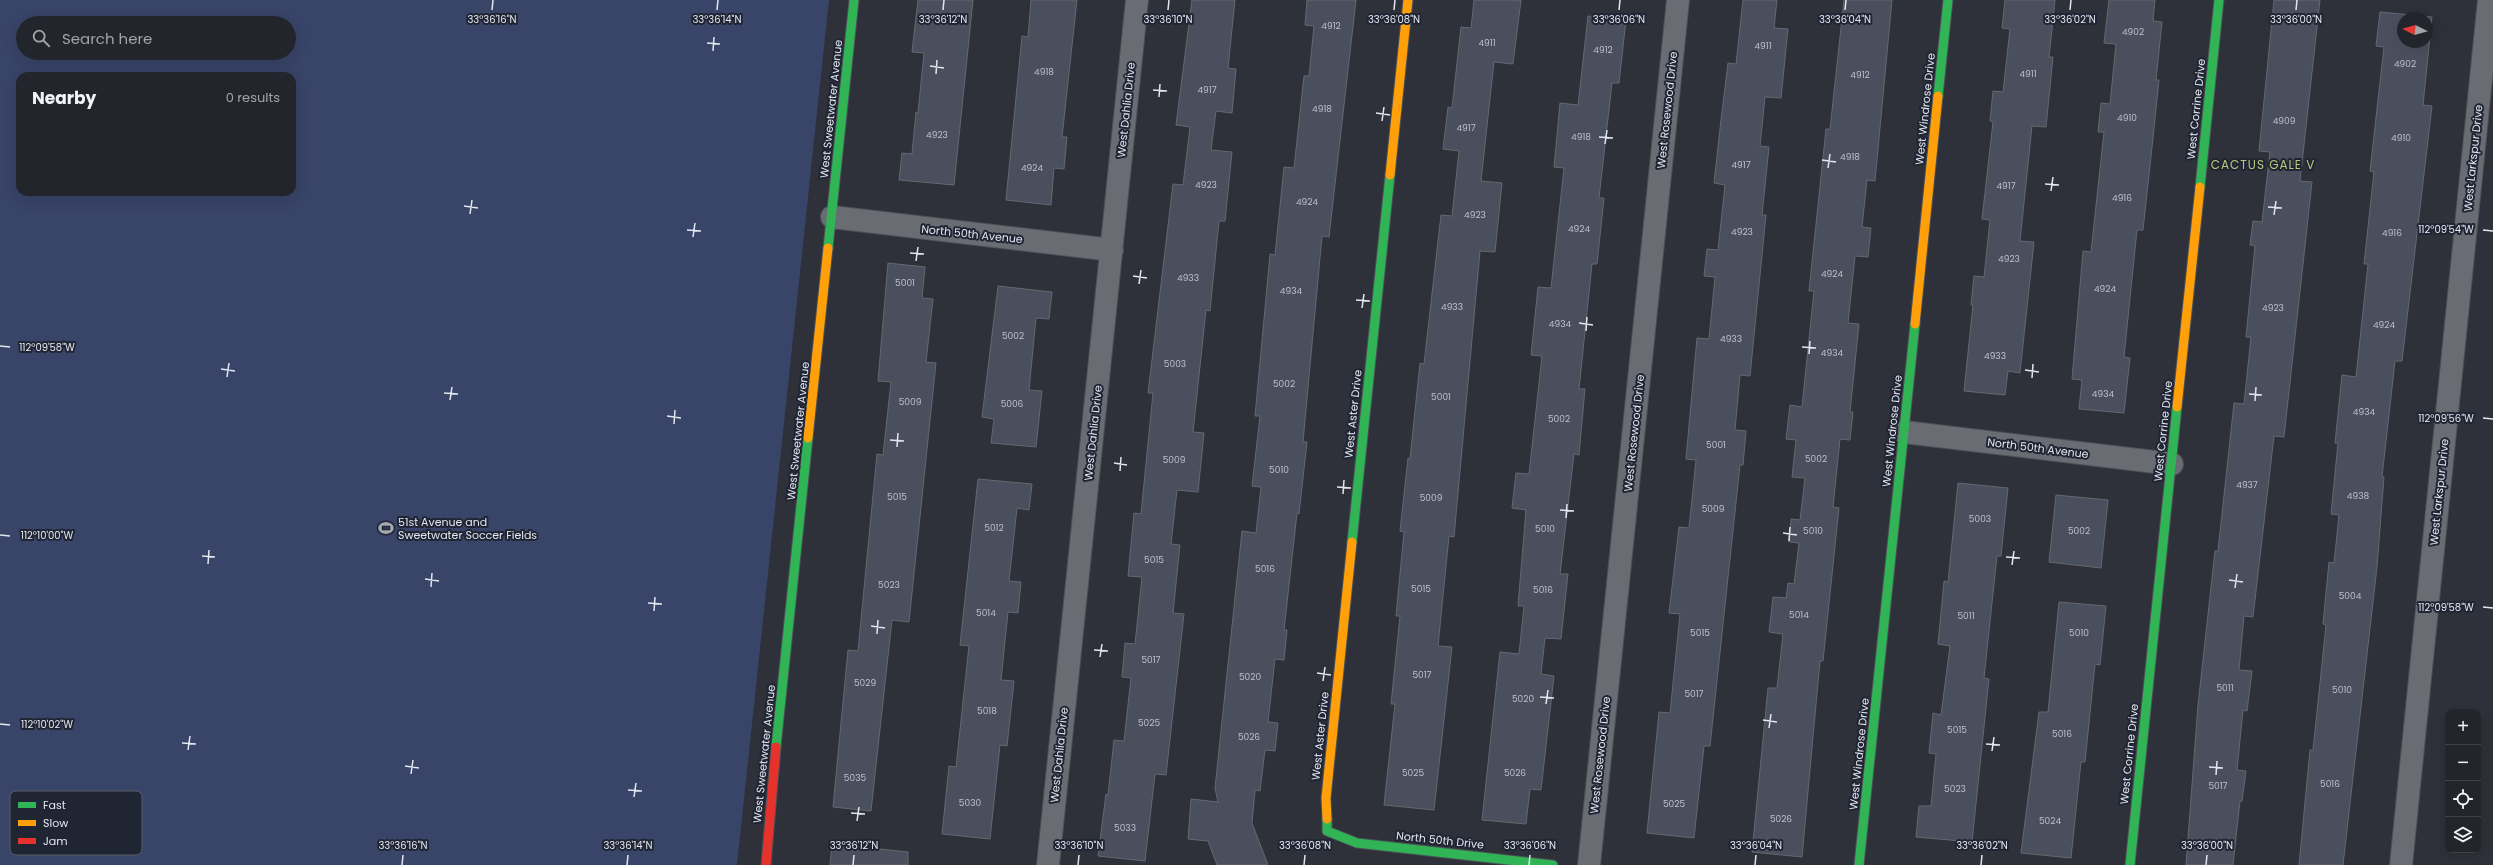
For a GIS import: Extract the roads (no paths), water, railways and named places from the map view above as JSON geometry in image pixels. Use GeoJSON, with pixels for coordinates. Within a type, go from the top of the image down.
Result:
{"type":"FeatureCollection","features":[{"type":"Feature","properties":{"kind":"street","name":"West Sweetwater Avenue"},"geometry":{"type":"LineString","coordinates":[[766,865],[774,761],[854,0]]}},
{"type":"Feature","properties":{"kind":"street","name":"West Dahlia Drive"},"geometry":{"type":"LineString","coordinates":[[1048,865],[1137,0]]}},
{"type":"Feature","properties":{"kind":"street","name":"West Aster Drive"},"geometry":{"type":"LineString","coordinates":[[1327,831],[1326,798],[1408,0]]}},
{"type":"Feature","properties":{"kind":"street","name":"West Rosewood Drive"},"geometry":{"type":"LineString","coordinates":[[1589,865],[1678,0]]}},
{"type":"Feature","properties":{"kind":"street","name":"West Windrose Drive"},"geometry":{"type":"LineString","coordinates":[[1859,865],[1948,0]]}},
{"type":"Feature","properties":{"kind":"street","name":"West Corrine Drive"},"geometry":{"type":"LineString","coordinates":[[2130,865],[2219,0]]}},
{"type":"Feature","properties":{"kind":"street","name":"West Larkspur Drive"},"geometry":{"type":"LineString","coordinates":[[2401,865],[2489,0]]}},
{"type":"Feature","properties":{"kind":"street","name":"North 50th Avenue"},"geometry":{"type":"LineString","coordinates":[[832,218],[1112,250]]}},
{"type":"Feature","properties":{"kind":"street","name":"North 50th Avenue"},"geometry":{"type":"LineString","coordinates":[[1904,432],[2172,464]]}},
{"type":"Feature","properties":{"kind":"street","name":"North 50th Drive"},"geometry":{"type":"LineString","coordinates":[[1327,831],[1357,843],[1553,865]]}},
{"type":"Feature","properties":{"kind":"place","name":"51st Avenue and Sweetwater Soccer Fields"},"geometry":{"type":"Point","coordinates":[386,528]}},
{"type":"Feature","properties":{"kind":"district","name":"CACTUS GALE V"},"geometry":{"type":"Point","coordinates":[2263,164]}}]}
